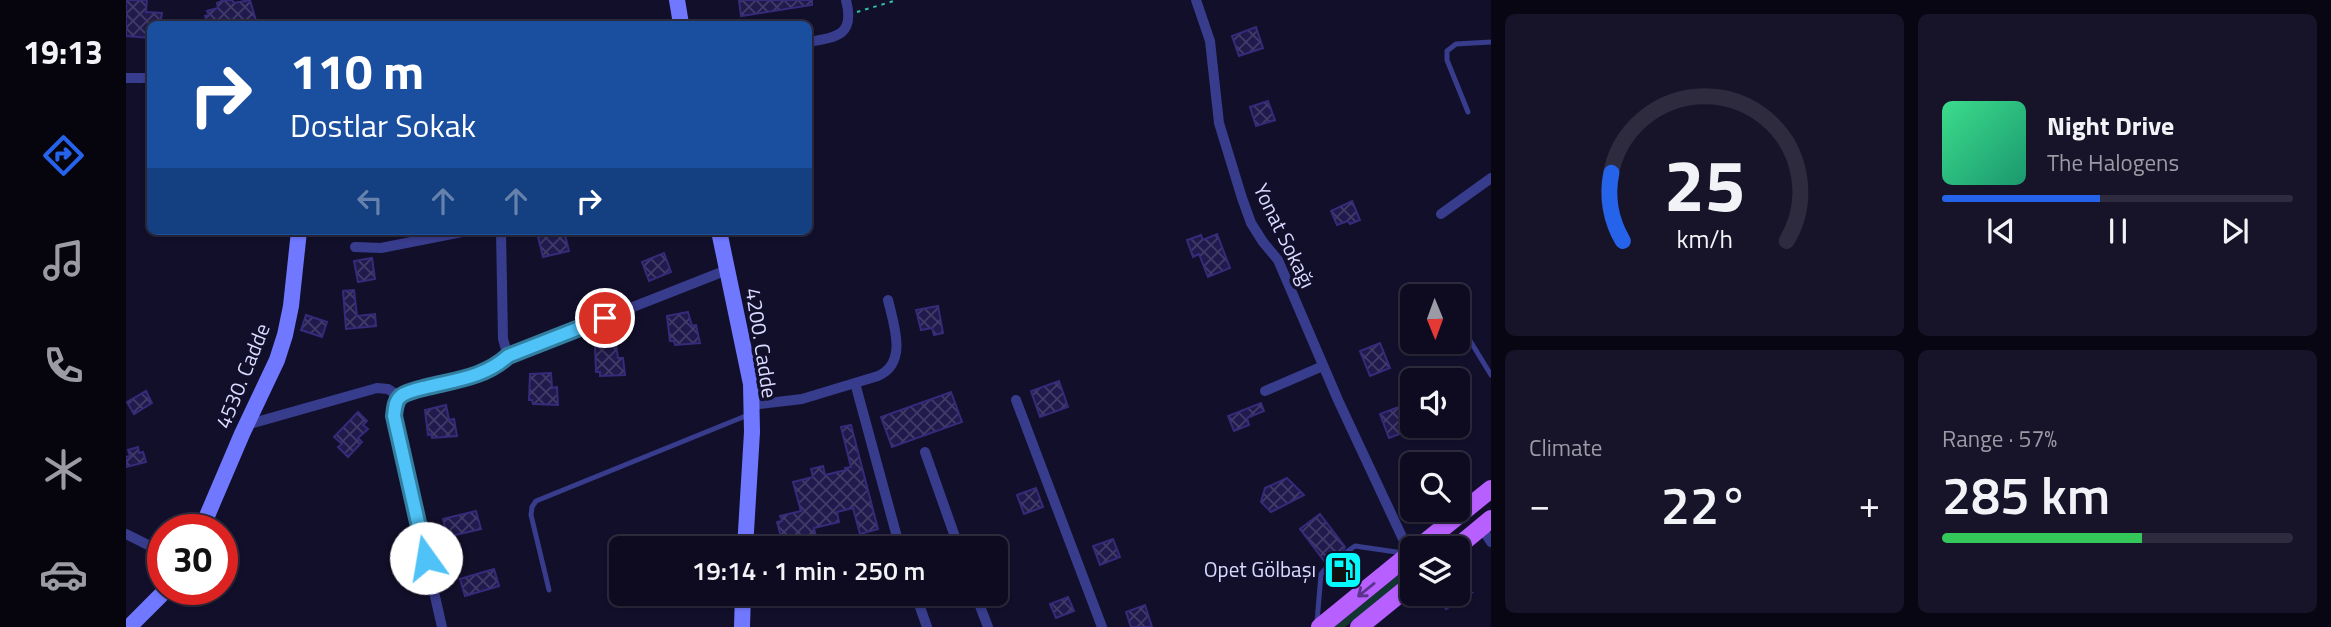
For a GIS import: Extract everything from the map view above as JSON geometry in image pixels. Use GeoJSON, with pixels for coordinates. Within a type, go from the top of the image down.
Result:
{"type":"FeatureCollection","features":[{"type":"Feature","properties":{"kind":"main road"},"geometry":{"type":"LineString","coordinates":[[677,0],[680,21]]}},
{"type":"Feature","properties":{"kind":"main road","name":"4530. Cadde"},"geometry":{"type":"LineString","coordinates":[[208,514],[285,335],[299,235]]}},
{"type":"Feature","properties":{"kind":"main road","name":"4200. Cadde"},"geometry":{"type":"LineString","coordinates":[[720,235],[751,384],[746,536]]}},
{"type":"Feature","properties":{"kind":"main road"},"geometry":{"type":"LineString","coordinates":[[1432,536],[1491,489]]}},
{"type":"Feature","properties":{"kind":"main road"},"geometry":{"type":"LineString","coordinates":[[1470,540],[1488,529]]}},
{"type":"Feature","properties":{"kind":"main road"},"geometry":{"type":"LineString","coordinates":[[1318,627],[1400,561]]}},
{"type":"Feature","properties":{"kind":"main road"},"geometry":{"type":"LineString","coordinates":[[1359,627],[1400,594]]}},
{"type":"Feature","properties":{"kind":"main road"},"geometry":{"type":"LineString","coordinates":[[129,627],[151,605]]}},
{"type":"Feature","properties":{"kind":"main road"},"geometry":{"type":"LineString","coordinates":[[741,627],[742,606]]}},
{"type":"Feature","properties":{"kind":"street"},"geometry":{"type":"LineString","coordinates":[[812,41],[840,35],[848,23],[846,0]]}},
{"type":"Feature","properties":{"kind":"street","name":"Yonat Sokağı"},"geometry":{"type":"LineString","coordinates":[[1196,0],[1210,41],[1219,123],[1251,223],[1278,260],[1323,366],[1406,536]]}},
{"type":"Feature","properties":{"kind":"street"},"geometry":{"type":"LineString","coordinates":[[126,78],[147,78]]}},
{"type":"Feature","properties":{"kind":"street"},"geometry":{"type":"LineString","coordinates":[[1441,214],[1491,178]]}},
{"type":"Feature","properties":{"kind":"street"},"geometry":{"type":"LineString","coordinates":[[355,247],[381,248],[447,235]]}},
{"type":"Feature","properties":{"kind":"street"},"geometry":{"type":"LineString","coordinates":[[501,235],[503,339],[508,356]]}},
{"type":"Feature","properties":{"kind":"street"},"geometry":{"type":"LineString","coordinates":[[442,627],[394,416],[395,404],[400,397],[412,391],[495,368],[508,356],[727,270]]}},
{"type":"Feature","properties":{"kind":"street"},"geometry":{"type":"LineString","coordinates":[[751,409],[802,399],[884,374],[895,361],[897,352],[888,300]]}},
{"type":"Feature","properties":{"kind":"street"},"geometry":{"type":"LineString","coordinates":[[1265,391],[1323,366]]}},
{"type":"Feature","properties":{"kind":"street"},"geometry":{"type":"LineString","coordinates":[[855,383],[897,536]]}},
{"type":"Feature","properties":{"kind":"street"},"geometry":{"type":"LineString","coordinates":[[246,425],[377,388],[388,390],[400,397]]}},
{"type":"Feature","properties":{"kind":"street"},"geometry":{"type":"LineString","coordinates":[[1016,400],[1102,627]]}},
{"type":"Feature","properties":{"kind":"street"},"geometry":{"type":"LineString","coordinates":[[925,452],[955,536]]}},
{"type":"Feature","properties":{"kind":"street"},"geometry":{"type":"LineString","coordinates":[[126,534],[147,544]]}},
{"type":"Feature","properties":{"kind":"street"},"geometry":{"type":"LineString","coordinates":[[920,606],[927,627]]}},
{"type":"Feature","properties":{"kind":"street"},"geometry":{"type":"LineString","coordinates":[[980,606],[988,627]]}},
{"type":"Feature","properties":{"kind":"lane"},"geometry":{"type":"LineString","coordinates":[[1468,112],[1447,60],[1447,51],[1456,44],[1491,42]]}},
{"type":"Feature","properties":{"kind":"lane"},"geometry":{"type":"LineString","coordinates":[[1470,341],[1491,375]]}},
{"type":"Feature","properties":{"kind":"lane"},"geometry":{"type":"LineString","coordinates":[[549,590],[531,515],[536,501],[751,409]]}},
{"type":"Feature","properties":{"kind":"lane"},"geometry":{"type":"LineString","coordinates":[[1348,551],[1355,546],[1400,550]]}},
{"type":"Feature","properties":{"kind":"lane"},"geometry":{"type":"LineString","coordinates":[[1318,627],[1321,574],[1328,566]]}},
{"type":"Feature","properties":{"kind":"path"},"geometry":{"type":"LineString","coordinates":[[849,14],[897,0]]}},
{"type":"Feature","properties":{"kind":"green space"},"geometry":{"type":"Polygon","coordinates":[[[1400,574],[1400,583],[1345,627],[1334,627],[1400,574]]]}},
{"type":"Feature","properties":{"kind":"building"},"geometry":{"type":"Polygon","coordinates":[[[126,0],[147,0],[146,12],[162,13],[161,21],[147,21],[147,38],[126,36],[126,0]]]}},
{"type":"Feature","properties":{"kind":"building"},"geometry":{"type":"Polygon","coordinates":[[[224,0],[232,0],[234,3],[250,0],[256,21],[207,21],[207,11],[218,8],[217,3],[224,0]]]}},
{"type":"Feature","properties":{"kind":"building"},"geometry":{"type":"Polygon","coordinates":[[[739,0],[812,0],[812,5],[741,16],[739,0]]]}},
{"type":"Feature","properties":{"kind":"building"},"geometry":{"type":"Polygon","coordinates":[[[1256,27],[1263,48],[1239,56],[1232,36],[1256,27]]]}},
{"type":"Feature","properties":{"kind":"building"},"geometry":{"type":"Polygon","coordinates":[[[1268,101],[1275,120],[1256,126],[1250,107],[1268,101]]]}},
{"type":"Feature","properties":{"kind":"building"},"geometry":{"type":"Polygon","coordinates":[[[1352,201],[1360,220],[1337,225],[1331,211],[1352,201]]]}},
{"type":"Feature","properties":{"kind":"building"},"geometry":{"type":"Polygon","coordinates":[[[1217,234],[1230,268],[1208,277],[1199,254],[1193,257],[1187,240],[1201,235],[1203,240],[1217,234]]]}},
{"type":"Feature","properties":{"kind":"building"},"geometry":{"type":"Polygon","coordinates":[[[565,235],[569,251],[543,257],[538,237],[565,235]]]}},
{"type":"Feature","properties":{"kind":"building"},"geometry":{"type":"Polygon","coordinates":[[[664,253],[671,272],[649,281],[642,262],[664,253]]]}},
{"type":"Feature","properties":{"kind":"building"},"geometry":{"type":"Polygon","coordinates":[[[372,258],[375,279],[358,282],[354,261],[372,258]]]}},
{"type":"Feature","properties":{"kind":"building"},"geometry":{"type":"Polygon","coordinates":[[[354,290],[357,316],[375,314],[376,326],[346,329],[343,291],[354,290]]]}},
{"type":"Feature","properties":{"kind":"building"},"geometry":{"type":"Polygon","coordinates":[[[938,306],[943,333],[934,335],[932,328],[921,330],[916,310],[938,306]]]}},
{"type":"Feature","properties":{"kind":"building"},"geometry":{"type":"Polygon","coordinates":[[[688,312],[692,326],[696,325],[700,343],[675,345],[674,341],[670,341],[667,316],[688,312]]]}},
{"type":"Feature","properties":{"kind":"building"},"geometry":{"type":"Polygon","coordinates":[[[306,315],[327,322],[322,337],[301,330],[306,315]]]}},
{"type":"Feature","properties":{"kind":"building"},"geometry":{"type":"Polygon","coordinates":[[[1380,343],[1390,368],[1370,376],[1360,351],[1380,343]]]}},
{"type":"Feature","properties":{"kind":"building"},"geometry":{"type":"Polygon","coordinates":[[[616,344],[618,358],[623,358],[625,375],[600,376],[600,372],[596,372],[595,347],[616,344]]]}},
{"type":"Feature","properties":{"kind":"building"},"geometry":{"type":"Polygon","coordinates":[[[551,373],[552,388],[557,387],[558,405],[533,404],[532,400],[529,400],[530,374],[551,373]]]}},
{"type":"Feature","properties":{"kind":"building"},"geometry":{"type":"Polygon","coordinates":[[[1059,381],[1068,407],[1040,417],[1031,391],[1059,381]]]}},
{"type":"Feature","properties":{"kind":"building"},"geometry":{"type":"Polygon","coordinates":[[[146,391],[152,403],[134,414],[127,402],[146,391]]]}},
{"type":"Feature","properties":{"kind":"building"},"geometry":{"type":"Polygon","coordinates":[[[951,392],[962,422],[892,447],[881,417],[951,392]]]}},
{"type":"Feature","properties":{"kind":"building"},"geometry":{"type":"Polygon","coordinates":[[[1261,403],[1264,411],[1247,418],[1249,425],[1234,431],[1228,416],[1261,403]]]}},
{"type":"Feature","properties":{"kind":"building"},"geometry":{"type":"Polygon","coordinates":[[[446,405],[449,420],[454,419],[457,436],[432,438],[431,434],[428,435],[425,410],[446,405]]]}},
{"type":"Feature","properties":{"kind":"building"},"geometry":{"type":"Polygon","coordinates":[[[1400,406],[1400,434],[1389,438],[1380,414],[1400,406]]]}},
{"type":"Feature","properties":{"kind":"building"},"geometry":{"type":"Polygon","coordinates":[[[358,412],[367,421],[363,425],[368,429],[358,438],[362,442],[348,457],[338,447],[342,444],[334,437],[358,412]]]}},
{"type":"Feature","properties":{"kind":"building"},"geometry":{"type":"Polygon","coordinates":[[[851,425],[878,529],[860,534],[853,508],[837,512],[839,522],[814,528],[816,536],[781,536],[777,522],[782,521],[780,516],[801,511],[793,482],[813,477],[811,469],[823,466],[825,475],[851,467],[841,427],[851,425]]]}},
{"type":"Feature","properties":{"kind":"building"},"geometry":{"type":"Polygon","coordinates":[[[138,447],[146,462],[126,467],[126,457],[130,456],[128,450],[138,447]]]}},
{"type":"Feature","properties":{"kind":"building"},"geometry":{"type":"Polygon","coordinates":[[[1287,478],[1304,495],[1271,512],[1261,502],[1265,488],[1287,478]]]}},
{"type":"Feature","properties":{"kind":"building"},"geometry":{"type":"Polygon","coordinates":[[[1036,488],[1043,507],[1024,514],[1017,495],[1036,488]]]}},
{"type":"Feature","properties":{"kind":"building"},"geometry":{"type":"Polygon","coordinates":[[[476,511],[481,529],[447,537],[443,519],[476,511]]]}},
{"type":"Feature","properties":{"kind":"building"},"geometry":{"type":"Polygon","coordinates":[[[1320,514],[1345,547],[1343,552],[1347,556],[1333,567],[1331,562],[1325,562],[1300,529],[1320,514]]]}},
{"type":"Feature","properties":{"kind":"building"},"geometry":{"type":"Polygon","coordinates":[[[1113,539],[1120,557],[1100,565],[1093,546],[1113,539]]]}},
{"type":"Feature","properties":{"kind":"building"},"geometry":{"type":"Polygon","coordinates":[[[494,569],[499,586],[465,596],[460,579],[494,569]]]}},
{"type":"Feature","properties":{"kind":"building"},"geometry":{"type":"Polygon","coordinates":[[[1068,597],[1074,611],[1056,618],[1050,604],[1068,597]]]}},
{"type":"Feature","properties":{"kind":"building"},"geometry":{"type":"Polygon","coordinates":[[[1145,605],[1152,627],[1131,627],[1126,612],[1145,605]]]}},
{"type":"Feature","properties":{"kind":"place","name":"Opet Gölbaşı"},"geometry":{"type":"Point","coordinates":[1343,570]}},
{"type":"Feature","properties":{"kind":"route"},"geometry":{"type":"LineString","coordinates":[[426,558],[394,416],[395,404],[400,397],[412,391],[495,368],[508,356],[605,318]]}}]}
